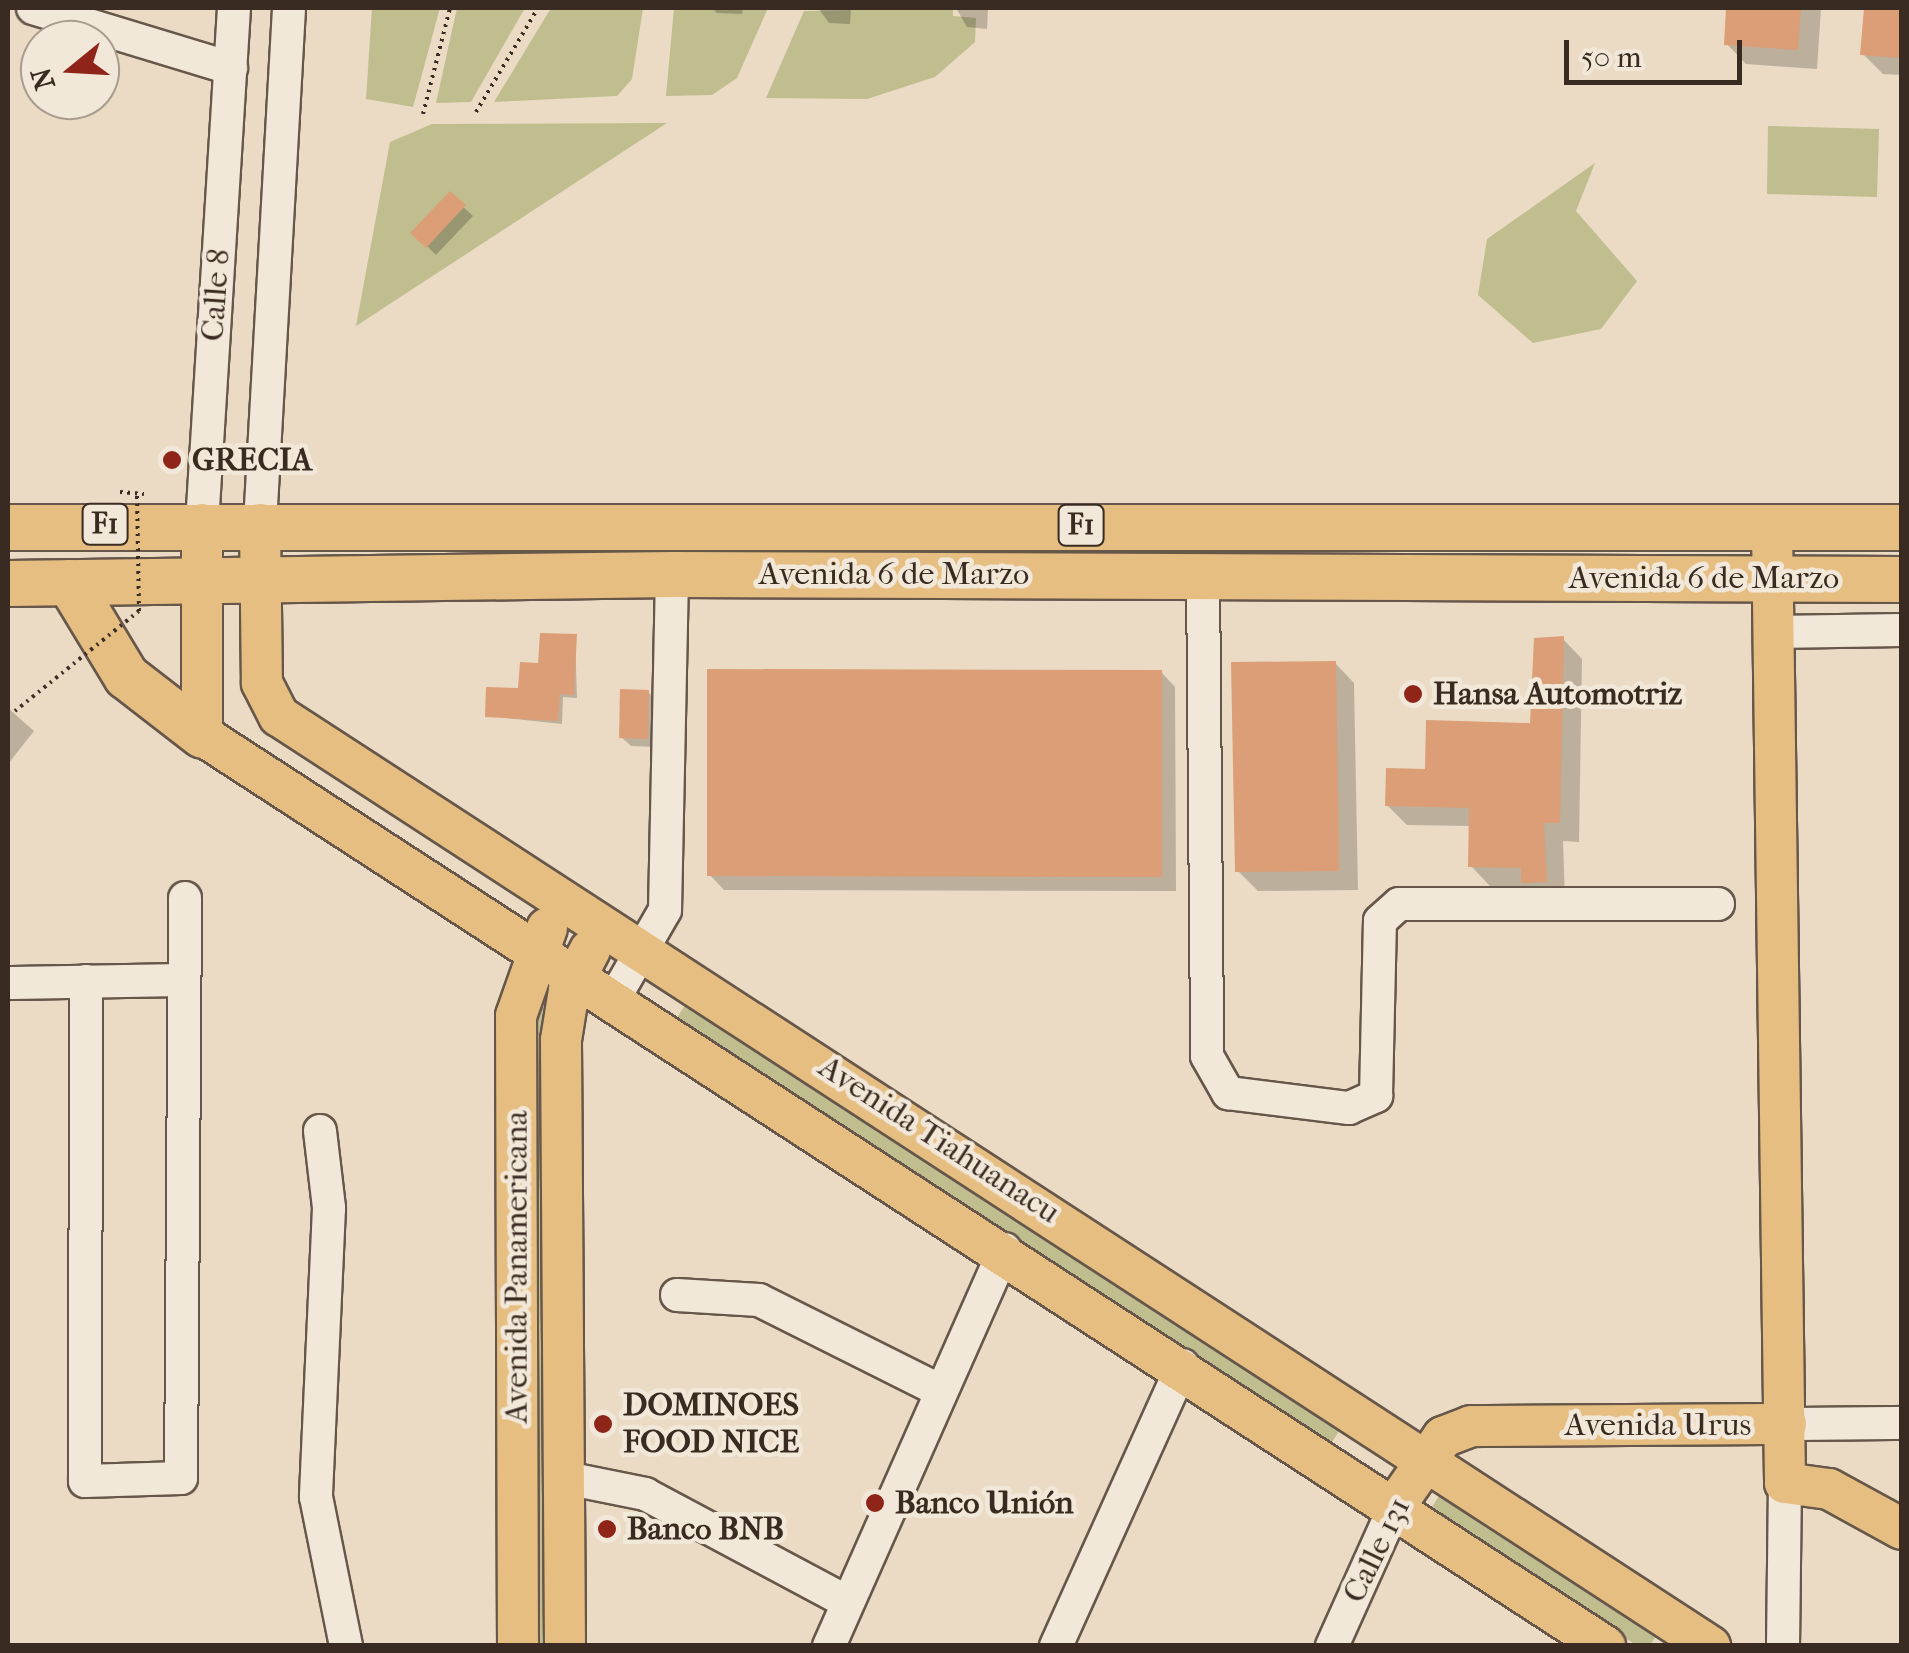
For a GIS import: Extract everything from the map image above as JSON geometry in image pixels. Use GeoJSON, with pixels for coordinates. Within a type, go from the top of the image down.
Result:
{"type":"FeatureCollection","features":[{"type":"Feature","properties":{"kind":"highway","name":"Avenida 6 de Marzo"},"geometry":{"type":"LineString","coordinates":[[8,527],[1902,527]]}},
{"type":"Feature","properties":{"kind":"highway","name":"Avenida 6 de Marzo"},"geometry":{"type":"LineString","coordinates":[[8,582],[200,583],[672,574],[1902,578]]}},
{"type":"Feature","properties":{"kind":"highway"},"geometry":{"type":"LineString","coordinates":[[69,582],[126,676],[202,735]]}},
{"type":"Feature","properties":{"kind":"main road","name":"Calle 8"},"geometry":{"type":"LineString","coordinates":[[200,583],[202,524]]}},
{"type":"Feature","properties":{"kind":"main road","name":"Calle 8"},"geometry":{"type":"LineString","coordinates":[[260,524],[260,582]]}},
{"type":"Feature","properties":{"kind":"main road"},"geometry":{"type":"LineString","coordinates":[[1772,526],[1785,1483],[1828,1489],[1902,1529]]}},
{"type":"Feature","properties":{"kind":"main road","name":"Avenida Tiahuanacu"},"geometry":{"type":"LineString","coordinates":[[260,582],[262,683],[279,716],[1427,1458],[1702,1643]]}},
{"type":"Feature","properties":{"kind":"main road"},"geometry":{"type":"LineString","coordinates":[[200,583],[202,735]]}},
{"type":"Feature","properties":{"kind":"main road","name":"Avenida Tiahuanacu"},"geometry":{"type":"LineString","coordinates":[[202,735],[1183,1364],[1605,1646]]}},
{"type":"Feature","properties":{"kind":"main road","name":"Avenida Panamericana"},"geometry":{"type":"LineString","coordinates":[[518,1646],[516,1016],[536,948],[564,899]]}},
{"type":"Feature","properties":{"kind":"main road","name":"Avenida Panamericana"},"geometry":{"type":"LineString","coordinates":[[565,1646],[561,1040],[578,973],[605,924]]}},
{"type":"Feature","properties":{"kind":"main road","name":"Avenida Urus"},"geometry":{"type":"LineString","coordinates":[[1427,1458],[1443,1437],[1470,1426],[1786,1424]]}},
{"type":"Feature","properties":{"kind":"main road","name":"Calle 131"},"geometry":{"type":"LineString","coordinates":[[1395,1506],[1427,1458]]}},
{"type":"Feature","properties":{"kind":"street","name":"Calle 8"},"geometry":{"type":"LineString","coordinates":[[202,524],[234,8]]}},
{"type":"Feature","properties":{"kind":"street","name":"Calle 8"},"geometry":{"type":"LineString","coordinates":[[260,524],[289,8]]}},
{"type":"Feature","properties":{"kind":"street"},"geometry":{"type":"LineString","coordinates":[[44,9],[231,68]]}},
{"type":"Feature","properties":{"kind":"street"},"geometry":{"type":"LineString","coordinates":[[614,997],[646,950],[664,910],[672,574]]}},
{"type":"Feature","properties":{"kind":"street"},"geometry":{"type":"LineString","coordinates":[[1203,575],[1207,1056],[1228,1093],[1349,1108],[1376,1096],[1380,921],[1399,904],[1718,904]]}},
{"type":"Feature","properties":{"kind":"street"},"geometry":{"type":"LineString","coordinates":[[1774,632],[1902,630]]}},
{"type":"Feature","properties":{"kind":"street"},"geometry":{"type":"LineString","coordinates":[[86,981],[86,1481],[181,1478],[181,980],[185,898]]}},
{"type":"Feature","properties":{"kind":"street"},"geometry":{"type":"LineString","coordinates":[[8,983],[181,980]]}},
{"type":"Feature","properties":{"kind":"street"},"geometry":{"type":"LineString","coordinates":[[320,1131],[330,1208],[316,1496],[346,1646]]}},
{"type":"Feature","properties":{"kind":"street"},"geometry":{"type":"LineString","coordinates":[[829,1646],[1005,1249]]}},
{"type":"Feature","properties":{"kind":"street"},"geometry":{"type":"LineString","coordinates":[[677,1295],[759,1300],[941,1391]]}},
{"type":"Feature","properties":{"kind":"street"},"geometry":{"type":"LineString","coordinates":[[1056,1646],[1183,1364]]}},
{"type":"Feature","properties":{"kind":"street","name":"Avenida Urus"},"geometry":{"type":"LineString","coordinates":[[1786,1424],[1902,1424]]}},
{"type":"Feature","properties":{"kind":"street"},"geometry":{"type":"LineString","coordinates":[[566,1478],[645,1494],[847,1602]]}},
{"type":"Feature","properties":{"kind":"street"},"geometry":{"type":"LineString","coordinates":[[1783,1646],[1785,1483]]}},
{"type":"Feature","properties":{"kind":"street","name":"Calle 131"},"geometry":{"type":"LineString","coordinates":[[1332,1646],[1395,1506]]}},
{"type":"Feature","properties":{"kind":"path"},"geometry":{"type":"LineString","coordinates":[[423,114],[450,8]]}},
{"type":"Feature","properties":{"kind":"path"},"geometry":{"type":"LineString","coordinates":[[476,112],[538,8]]}},
{"type":"Feature","properties":{"kind":"path"},"geometry":{"type":"LineString","coordinates":[[15,711],[139,611],[136,493],[119,487],[143,487]]}},
{"type":"Feature","properties":{"kind":"shaded area"},"geometry":{"type":"Polygon","coordinates":[[[372,8],[440,8],[413,107],[366,99],[372,8]]]}},
{"type":"Feature","properties":{"kind":"shaded area"},"geometry":{"type":"Polygon","coordinates":[[[457,8],[525,8],[471,102],[436,103],[457,8]]]}},
{"type":"Feature","properties":{"kind":"shaded area"},"geometry":{"type":"Polygon","coordinates":[[[551,8],[643,8],[632,79],[617,96],[494,102],[551,8]]]}},
{"type":"Feature","properties":{"kind":"shaded area"},"geometry":{"type":"Polygon","coordinates":[[[674,8],[768,8],[737,78],[712,95],[666,96],[674,8]]]}},
{"type":"Feature","properties":{"kind":"shaded area"},"geometry":{"type":"Polygon","coordinates":[[[953,8],[953,16],[976,18],[975,42],[935,77],[867,99],[766,98],[804,11],[953,8]]]}},
{"type":"Feature","properties":{"kind":"shaded area"},"geometry":{"type":"Polygon","coordinates":[[[667,123],[356,326],[390,142],[432,124],[667,123]]]}},
{"type":"Feature","properties":{"kind":"shaded area"},"geometry":{"type":"Polygon","coordinates":[[[1768,126],[1879,129],[1877,197],[1767,194],[1768,126]]]}},
{"type":"Feature","properties":{"kind":"shaded area"},"geometry":{"type":"Polygon","coordinates":[[[1595,163],[1576,211],[1637,281],[1601,329],[1533,343],[1478,295],[1487,239],[1595,163]]]}},
{"type":"Feature","properties":{"kind":"shaded area"},"geometry":{"type":"Polygon","coordinates":[[[690,997],[1345,1422],[1330,1445],[675,1021],[690,997]]]}},
{"type":"Feature","properties":{"kind":"shaded area"},"geometry":{"type":"Polygon","coordinates":[[[543,1004],[546,1646],[530,1645],[527,1005],[543,1004]]]}},
{"type":"Feature","properties":{"kind":"shaded area"},"geometry":{"type":"Polygon","coordinates":[[[1446,1485],[1662,1627],[1650,1645],[1636,1645],[1430,1510],[1446,1485]]]}},
{"type":"Feature","properties":{"kind":"building"},"geometry":{"type":"Polygon","coordinates":[[[1726,8],[1801,8],[1798,50],[1724,45],[1726,8]]]}},
{"type":"Feature","properties":{"kind":"building"},"geometry":{"type":"Polygon","coordinates":[[[1864,8],[1902,8],[1902,58],[1860,55],[1864,8]]]}},
{"type":"Feature","properties":{"kind":"building"},"geometry":{"type":"Polygon","coordinates":[[[450,191],[466,205],[426,248],[410,233],[450,191]]]}},
{"type":"Feature","properties":{"kind":"building"},"geometry":{"type":"Polygon","coordinates":[[[540,633],[577,634],[574,695],[560,694],[558,721],[485,717],[486,687],[518,688],[520,662],[538,663],[540,633]]]}},
{"type":"Feature","properties":{"kind":"building"},"geometry":{"type":"Polygon","coordinates":[[[1564,636],[1560,823],[1544,823],[1547,882],[1521,883],[1521,868],[1468,867],[1469,808],[1385,806],[1386,768],[1425,769],[1426,720],[1530,723],[1534,638],[1564,636]]]}},
{"type":"Feature","properties":{"kind":"building"},"geometry":{"type":"Polygon","coordinates":[[[1336,661],[1339,871],[1235,872],[1231,662],[1336,661]]]}},
{"type":"Feature","properties":{"kind":"building"},"geometry":{"type":"Polygon","coordinates":[[[707,669],[1162,670],[1162,877],[707,876],[707,669]]]}},
{"type":"Feature","properties":{"kind":"building"},"geometry":{"type":"Polygon","coordinates":[[[620,689],[649,690],[648,739],[619,738],[620,689]]]}},
{"type":"Feature","properties":{"kind":"place","name":"GRECIA"},"geometry":{"type":"Point","coordinates":[172,460]}},
{"type":"Feature","properties":{"kind":"place","name":"Hansa Automotriz"},"geometry":{"type":"Point","coordinates":[1413,694]}},
{"type":"Feature","properties":{"kind":"place","name":"DOMINOES FOOD NICE"},"geometry":{"type":"Point","coordinates":[603,1424]}},
{"type":"Feature","properties":{"kind":"place","name":"Banco Unión"},"geometry":{"type":"Point","coordinates":[875,1503]}},
{"type":"Feature","properties":{"kind":"place","name":"Banco BNB"},"geometry":{"type":"Point","coordinates":[607,1529]}}]}
